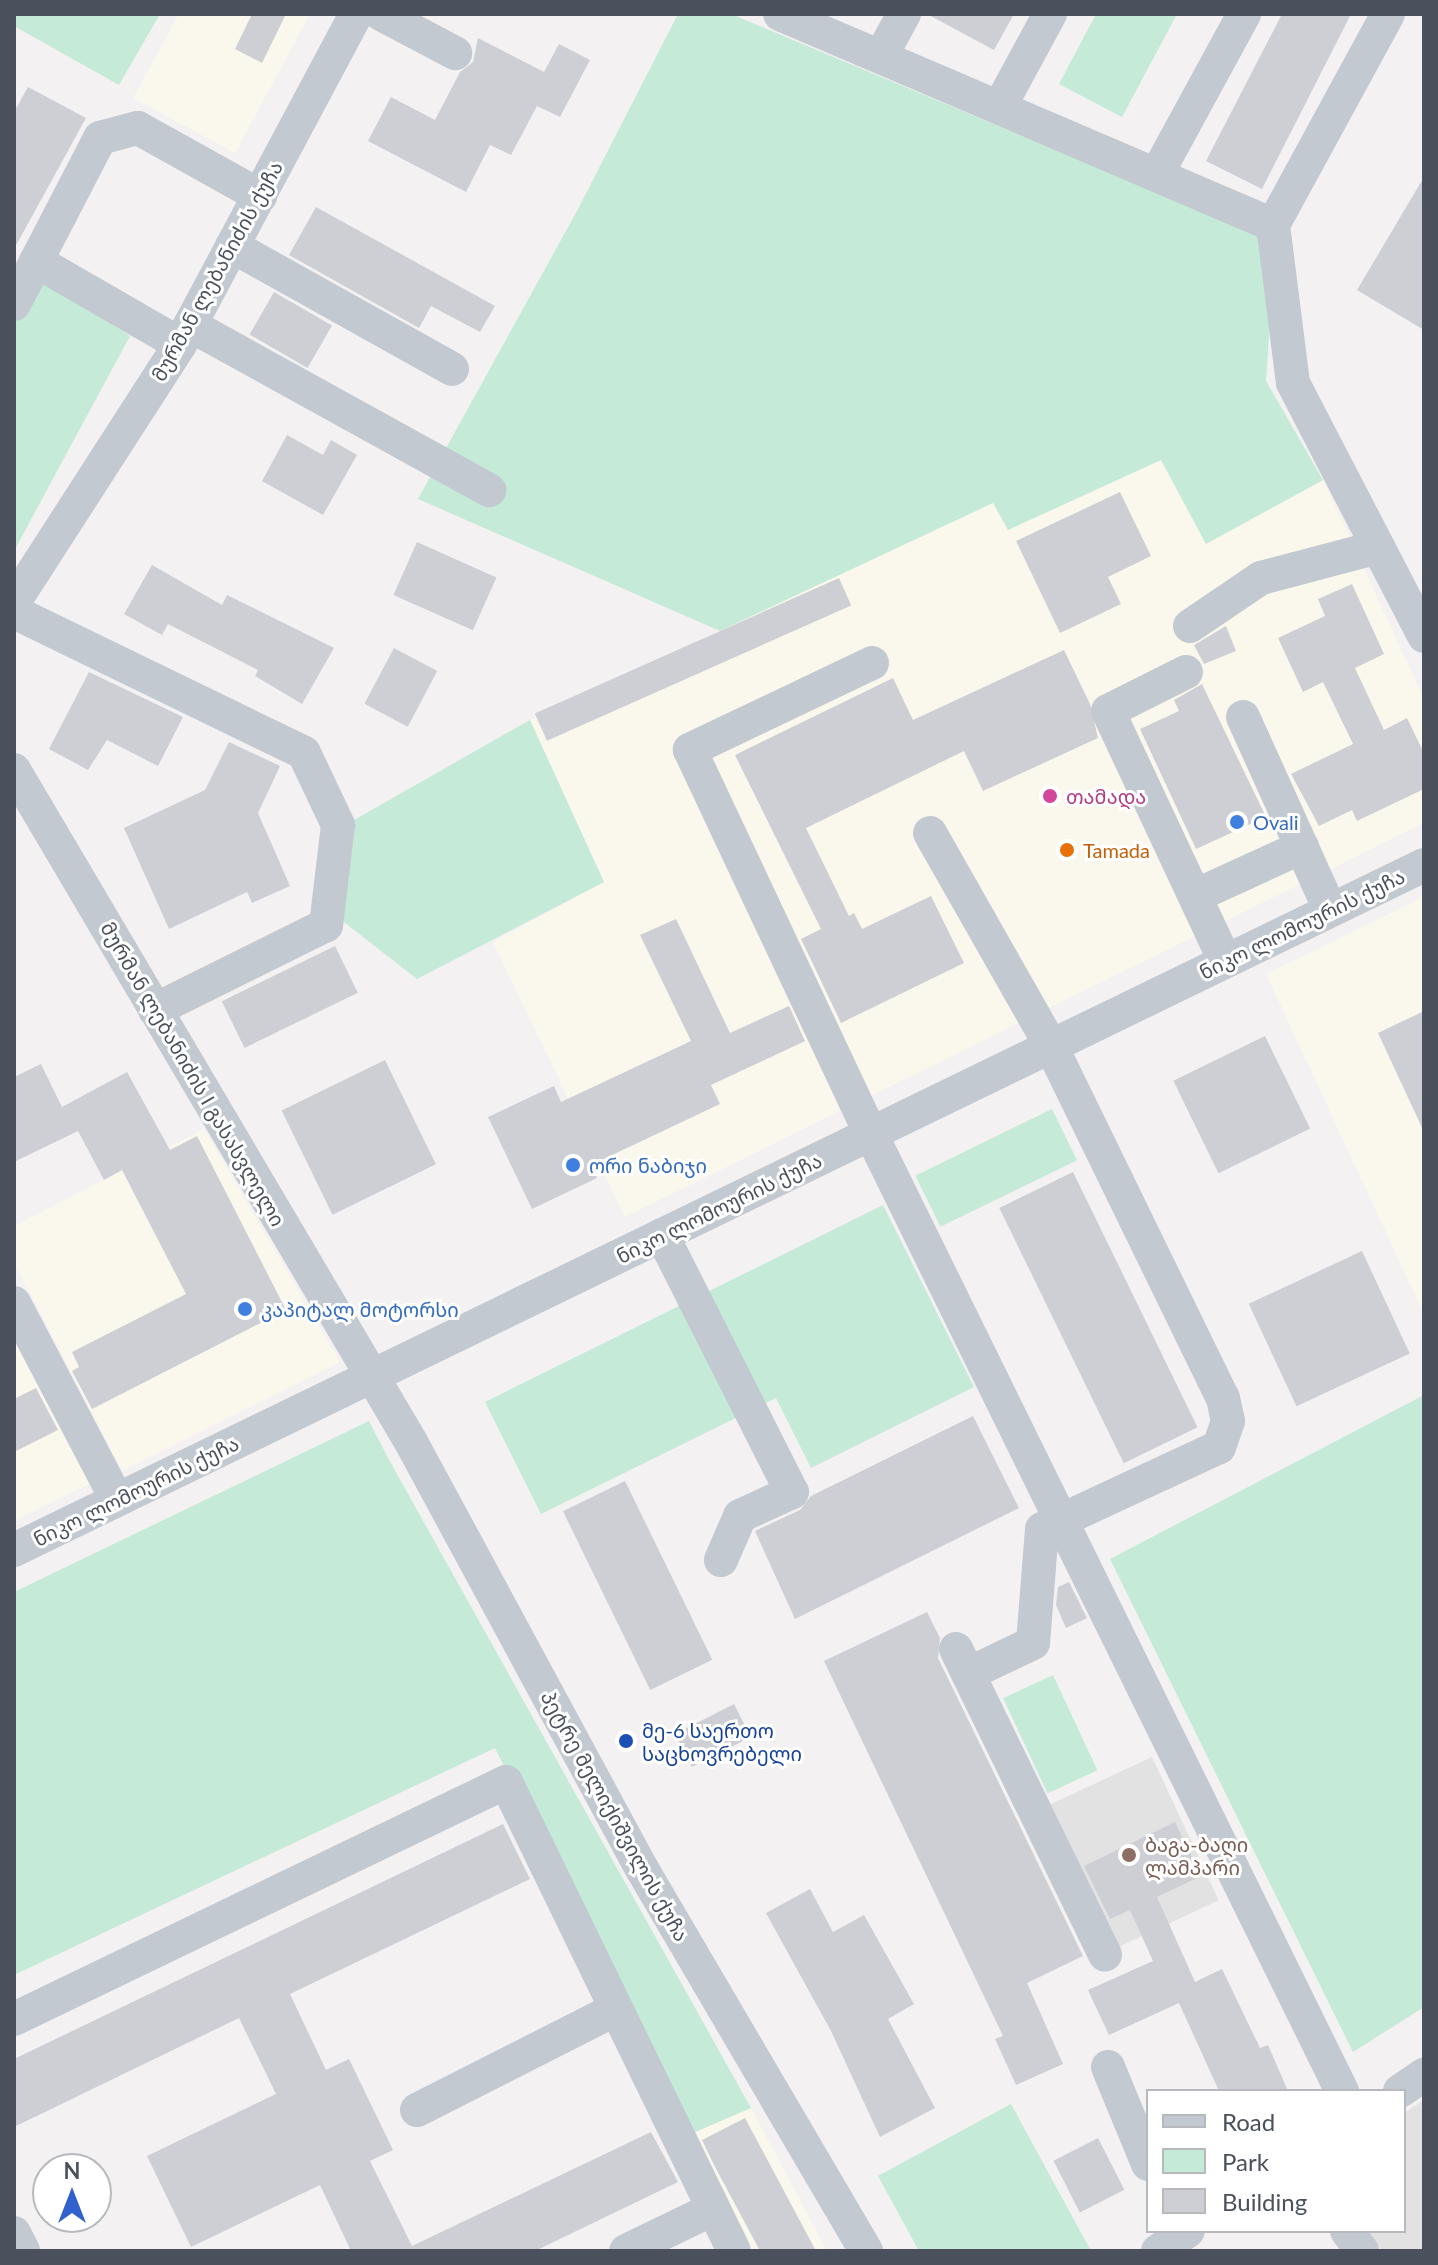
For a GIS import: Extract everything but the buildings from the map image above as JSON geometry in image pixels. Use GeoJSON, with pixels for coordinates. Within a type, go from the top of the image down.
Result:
{"type":"FeatureCollection","features":[{"type":"Feature","properties":{"kind":"street","name":"მურმან ლებანიძის ქუჩა"},"geometry":{"type":"LineString","coordinates":[[14,602],[185,334],[356,14]]}},
{"type":"Feature","properties":{"kind":"street"},"geometry":{"type":"LineString","coordinates":[[381,14],[455,53]]}},
{"type":"Feature","properties":{"kind":"street"},"geometry":{"type":"LineString","coordinates":[[780,14],[1158,172],[1273,225]]}},
{"type":"Feature","properties":{"kind":"street"},"geometry":{"type":"LineString","coordinates":[[881,56],[904,14]]}},
{"type":"Feature","properties":{"kind":"street"},"geometry":{"type":"LineString","coordinates":[[1000,106],[1050,14]]}},
{"type":"Feature","properties":{"kind":"street"},"geometry":{"type":"LineString","coordinates":[[1158,172],[1244,14]]}},
{"type":"Feature","properties":{"kind":"street"},"geometry":{"type":"LineString","coordinates":[[1388,14],[1273,225],[1293,383],[1424,636]]}},
{"type":"Feature","properties":{"kind":"street"},"geometry":{"type":"LineString","coordinates":[[14,304],[100,138],[138,128],[260,196]]}},
{"type":"Feature","properties":{"kind":"street"},"geometry":{"type":"LineString","coordinates":[[232,246],[452,369]]}},
{"type":"Feature","properties":{"kind":"street"},"geometry":{"type":"LineString","coordinates":[[36,261],[489,490]]}},
{"type":"Feature","properties":{"kind":"street"},"geometry":{"type":"LineString","coordinates":[[1190,626],[1261,578],[1378,547]]}},
{"type":"Feature","properties":{"kind":"street"},"geometry":{"type":"LineString","coordinates":[[14,612],[304,753],[338,825],[326,925],[155,1010]]}},
{"type":"Feature","properties":{"kind":"street"},"geometry":{"type":"LineString","coordinates":[[872,663],[690,750],[871,1134],[1341,2089]]}},
{"type":"Feature","properties":{"kind":"street"},"geometry":{"type":"LineString","coordinates":[[1186,672],[1108,711],[1225,961]]}},
{"type":"Feature","properties":{"kind":"street"},"geometry":{"type":"LineString","coordinates":[[1243,717],[1330,910]]}},
{"type":"Feature","properties":{"kind":"street","name":"მურმან ლებანიძის I გასასვლელი"},"geometry":{"type":"LineString","coordinates":[[14,770],[371,1377]]}},
{"type":"Feature","properties":{"kind":"street"},"geometry":{"type":"LineString","coordinates":[[930,833],[1051,1046],[1223,1398],[1228,1421],[1219,1447],[1042,1529],[1033,1643],[962,1662],[1105,1955]]}},
{"type":"Feature","properties":{"kind":"street"},"geometry":{"type":"LineString","coordinates":[[1195,896],[1302,847]]}},
{"type":"Feature","properties":{"kind":"street","name":"ნიკო ლომოურის ქუჩა"},"geometry":{"type":"LineString","coordinates":[[14,1550],[1424,865]]}},
{"type":"Feature","properties":{"kind":"street"},"geometry":{"type":"LineString","coordinates":[[662,1235],[792,1492],[740,1516],[721,1560]]}},
{"type":"Feature","properties":{"kind":"street"},"geometry":{"type":"LineString","coordinates":[[14,1303],[117,1500]]}},
{"type":"Feature","properties":{"kind":"street","name":"პეტრე მელიქიშვილის ქუჩა"},"geometry":{"type":"LineString","coordinates":[[371,1377],[642,1869],[866,2251]]}},
{"type":"Feature","properties":{"kind":"street"},"geometry":{"type":"LineString","coordinates":[[14,2019],[506,1782],[734,2251]]}},
{"type":"Feature","properties":{"kind":"street"},"geometry":{"type":"LineString","coordinates":[[417,2110],[616,2009]]}},
{"type":"Feature","properties":{"kind":"street"},"geometry":{"type":"LineString","coordinates":[[1108,2067],[1146,2159]]}},
{"type":"Feature","properties":{"kind":"street"},"geometry":{"type":"LineString","coordinates":[[1403,2089],[1424,2075]]}},
{"type":"Feature","properties":{"kind":"street"},"geometry":{"type":"LineString","coordinates":[[626,2251],[713,2209]]}},
{"type":"Feature","properties":{"kind":"street"},"geometry":{"type":"LineString","coordinates":[[14,2233],[23,2251]]}},
{"type":"Feature","properties":{"kind":"street"},"geometry":{"type":"LineString","coordinates":[[1348,2233],[1362,2251]]}},
{"type":"Feature","properties":{"kind":"shaded area"},"geometry":{"type":"Polygon","coordinates":[[[179,14],[310,14],[235,153],[133,98],[179,14]]]}},
{"type":"Feature","properties":{"kind":"shaded area"},"geometry":{"type":"Polygon","coordinates":[[[1161,460],[1206,544],[1323,480],[1424,699],[1424,823],[625,1217],[493,942],[604,882],[530,720],[993,502],[1008,530],[1161,460]]]}},
{"type":"Feature","properties":{"kind":"shaded area"},"geometry":{"type":"Polygon","coordinates":[[[1424,897],[1424,1314],[1266,974],[1424,897]]]}},
{"type":"Feature","properties":{"kind":"shaded area"},"geometry":{"type":"Polygon","coordinates":[[[204,1129],[340,1362],[122,1471],[14,1262],[14,1226],[204,1129]]]}},
{"type":"Feature","properties":{"kind":"shaded area"},"geometry":{"type":"Polygon","coordinates":[[[14,1326],[98,1480],[14,1521],[14,1326]]]}},
{"type":"Feature","properties":{"kind":"shaded area","name":"ბაგა-ბაღი ლამპარი"},"geometry":{"type":"Polygon","coordinates":[[[1152,1757],[1219,1900],[1105,1953],[1038,1810],[1152,1757]]]}},
{"type":"Feature","properties":{"kind":"shaded area"},"geometry":{"type":"Polygon","coordinates":[[[1424,2100],[1424,2251],[1382,2251],[1369,2233],[1406,2233],[1406,2112],[1424,2100]]]}},
{"type":"Feature","properties":{"kind":"shaded area"},"geometry":{"type":"Polygon","coordinates":[[[751,2108],[827,2251],[740,2251],[686,2136],[751,2108]]]}},
{"type":"Feature","properties":{"kind":"green space"},"geometry":{"type":"Polygon","coordinates":[[[14,14],[160,14],[119,85],[14,26],[14,14]]]}},
{"type":"Feature","properties":{"kind":"green space"},"geometry":{"type":"Polygon","coordinates":[[[678,14],[731,14],[1261,236],[1271,306],[1266,381],[1323,480],[1206,544],[1161,460],[1008,530],[993,503],[720,631],[418,499],[577,211],[678,14]]]}},
{"type":"Feature","properties":{"kind":"green space"},"geometry":{"type":"Polygon","coordinates":[[[1096,14],[1177,14],[1122,117],[1059,84],[1096,14]]]}},
{"type":"Feature","properties":{"kind":"green space"},"geometry":{"type":"Polygon","coordinates":[[[38,275],[130,336],[14,551],[14,321],[38,275]]]}},
{"type":"Feature","properties":{"kind":"green space"},"geometry":{"type":"Polygon","coordinates":[[[530,720],[604,882],[417,979],[340,919],[347,824],[530,720]]]}},
{"type":"Feature","properties":{"kind":"green space"},"geometry":{"type":"Polygon","coordinates":[[[1052,1109],[1077,1160],[940,1227],[915,1176],[1052,1109]]]}},
{"type":"Feature","properties":{"kind":"green space"},"geometry":{"type":"Polygon","coordinates":[[[883,1205],[974,1387],[811,1468],[776,1398],[541,1514],[485,1402],[883,1205]]]}},
{"type":"Feature","properties":{"kind":"green space"},"geometry":{"type":"Polygon","coordinates":[[[1424,1395],[1424,2007],[1353,2052],[1110,1559],[1424,1395]]]}},
{"type":"Feature","properties":{"kind":"green space"},"geometry":{"type":"Polygon","coordinates":[[[369,1421],[751,2108],[686,2136],[495,1748],[14,1975],[14,1592],[369,1421]]]}},
{"type":"Feature","properties":{"kind":"green space"},"geometry":{"type":"Polygon","coordinates":[[[1053,1675],[1097,1770],[1048,1793],[1003,1698],[1053,1675]]]}},
{"type":"Feature","properties":{"kind":"green space"},"geometry":{"type":"Polygon","coordinates":[[[1011,2104],[1091,2251],[919,2251],[878,2176],[1011,2104]]]}},
{"type":"Feature","properties":{"kind":"place","name":"თამადა"},"geometry":{"type":"Point","coordinates":[1050,796]}},
{"type":"Feature","properties":{"kind":"place","name":"Ovali"},"geometry":{"type":"Point","coordinates":[1237,822]}},
{"type":"Feature","properties":{"kind":"place","name":"Tamada"},"geometry":{"type":"Point","coordinates":[1067,850]}},
{"type":"Feature","properties":{"kind":"place","name":"ორი ნაბიჯი"},"geometry":{"type":"Point","coordinates":[573,1165]}},
{"type":"Feature","properties":{"kind":"place","name":"კაპიტალ მოტორსი"},"geometry":{"type":"Point","coordinates":[245,1309]}},
{"type":"Feature","properties":{"kind":"place","name":"მე-6 საერთო საცხოვრებელი"},"geometry":{"type":"Point","coordinates":[626,1741]}},
{"type":"Feature","properties":{"kind":"place","name":"ბაგა-ბაღი ლამპარი"},"geometry":{"type":"Point","coordinates":[1129,1855]}}]}
